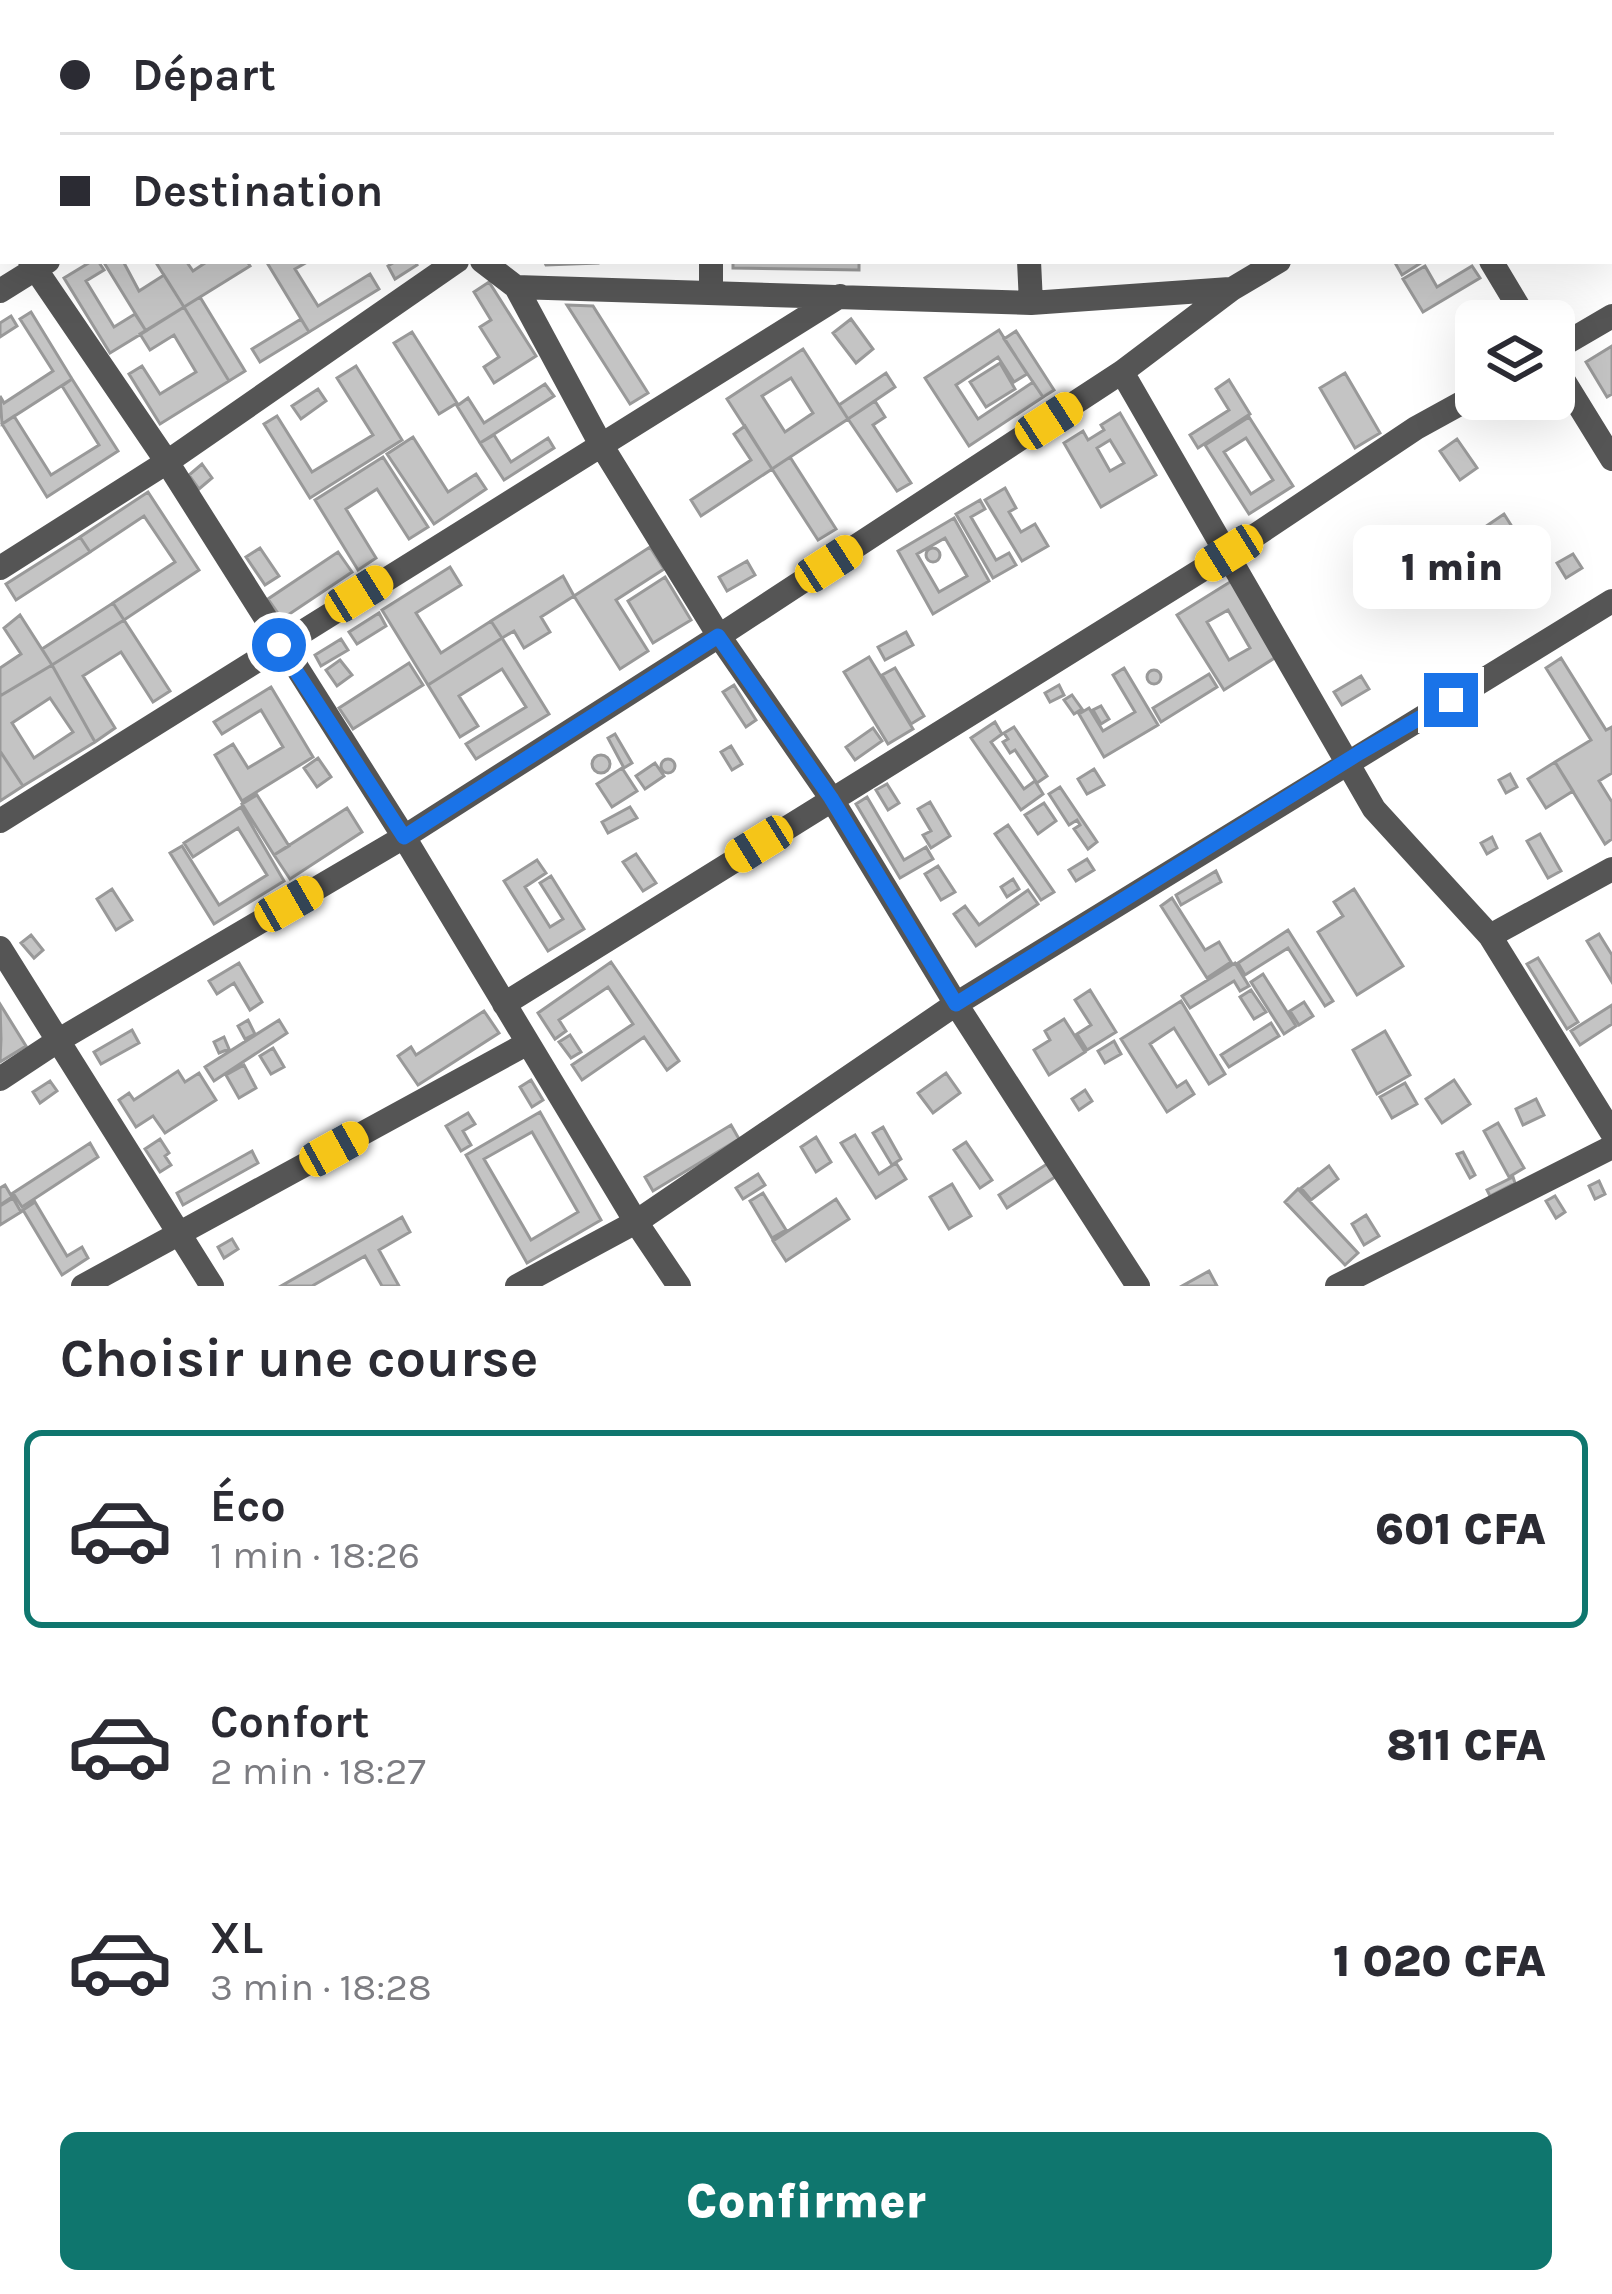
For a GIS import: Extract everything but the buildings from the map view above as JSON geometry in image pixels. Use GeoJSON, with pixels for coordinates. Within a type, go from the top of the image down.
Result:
{"type":"FeatureCollection","features":[{"type":"Feature","properties":{"kind":"street"},"geometry":{"type":"LineString","coordinates":[[0,291],[38,264],[404,837],[635,1222],[679,1286]]}},
{"type":"Feature","properties":{"kind":"street"},"geometry":{"type":"LineString","coordinates":[[0,568],[167,462],[453,264]]}},
{"type":"Feature","properties":{"kind":"street"},"geometry":{"type":"LineString","coordinates":[[486,264],[516,287],[600,443],[718,636],[831,798],[956,1004],[1138,1286]]}},
{"type":"Feature","properties":{"kind":"street"},"geometry":{"type":"LineString","coordinates":[[711,264],[711,292]]}},
{"type":"Feature","properties":{"kind":"street"},"geometry":{"type":"LineString","coordinates":[[1029,264],[1031,303]]}},
{"type":"Feature","properties":{"kind":"street"},"geometry":{"type":"LineString","coordinates":[[0,1079],[58,1040],[404,837],[1122,373],[1232,289],[1274,264]]}},
{"type":"Feature","properties":{"kind":"street"},"geometry":{"type":"LineString","coordinates":[[1493,264],[1514,300]]}},
{"type":"Feature","properties":{"kind":"street"},"geometry":{"type":"LineString","coordinates":[[516,287],[1031,303],[1232,289]]}},
{"type":"Feature","properties":{"kind":"street"},"geometry":{"type":"LineString","coordinates":[[0,821],[840,296]]}},
{"type":"Feature","properties":{"kind":"street"},"geometry":{"type":"LineString","coordinates":[[1575,338],[1612,316]]}},
{"type":"Feature","properties":{"kind":"street"},"geometry":{"type":"LineString","coordinates":[[1122,373],[1374,809],[1490,936],[1612,1132]]}},
{"type":"Feature","properties":{"kind":"street"},"geometry":{"type":"LineString","coordinates":[[1575,399],[1612,459]]}},
{"type":"Feature","properties":{"kind":"street"},"geometry":{"type":"LineString","coordinates":[[505,1004],[1455,408]]}},
{"type":"Feature","properties":{"kind":"street"},"geometry":{"type":"LineString","coordinates":[[517,1286],[635,1222],[956,1004],[1612,601]]}},
{"type":"Feature","properties":{"kind":"street"},"geometry":{"type":"LineString","coordinates":[[1490,936],[1612,869]]}},
{"type":"Feature","properties":{"kind":"street"},"geometry":{"type":"LineString","coordinates":[[0,948],[212,1286]]}},
{"type":"Feature","properties":{"kind":"street"},"geometry":{"type":"LineString","coordinates":[[83,1286],[528,1043]]}},
{"type":"Feature","properties":{"kind":"street"},"geometry":{"type":"LineString","coordinates":[[1336,1286],[1612,1147]]}},
{"type":"Feature","properties":{"kind":"route"},"geometry":{"type":"LineString","coordinates":[[279,645],[404,837],[718,636],[831,798],[956,1004],[1451,700]]}}]}
